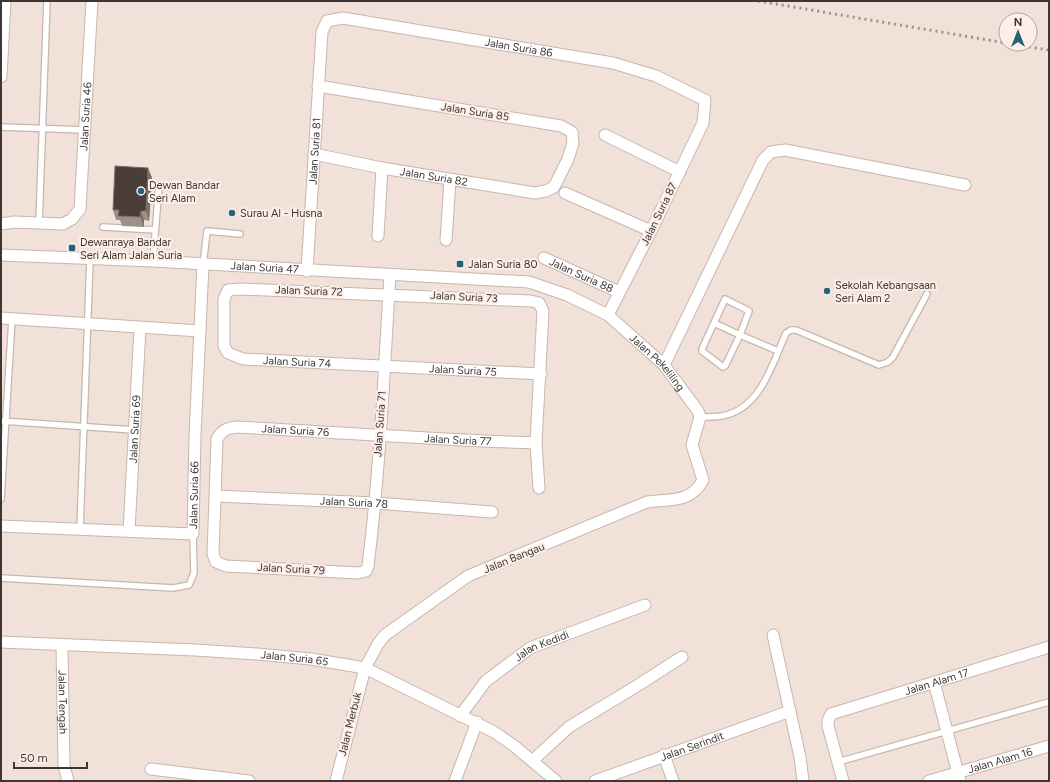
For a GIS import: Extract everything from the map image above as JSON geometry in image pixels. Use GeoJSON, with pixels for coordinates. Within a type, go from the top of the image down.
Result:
{"type":"FeatureCollection","features":[{"type":"Feature","properties":{"kind":"street"},"geometry":{"type":"LineString","coordinates":[[1,78],[5,1]]}},
{"type":"Feature","properties":{"kind":"street","name":"Jalan Suria 46"},"geometry":{"type":"LineString","coordinates":[[39,223],[63,224],[72,219],[80,209],[92,1]]}},
{"type":"Feature","properties":{"kind":"street","name":"Jalan Suria 86"},"geometry":{"type":"LineString","coordinates":[[322,32],[327,21],[343,18],[613,63],[656,76],[705,100],[705,112]]}},
{"type":"Feature","properties":{"kind":"street","name":"Jalan Suria 81"},"geometry":{"type":"LineString","coordinates":[[307,271],[322,32]]}},
{"type":"Feature","properties":{"kind":"street","name":"Jalan Suria 85"},"geometry":{"type":"LineString","coordinates":[[318,86],[560,126],[572,132],[573,143],[568,159],[554,187]]}},
{"type":"Feature","properties":{"kind":"street","name":"Jalan Suria 87"},"geometry":{"type":"LineString","coordinates":[[608,315],[652,231],[703,124],[705,112]]}},
{"type":"Feature","properties":{"kind":"street"},"geometry":{"type":"LineString","coordinates":[[604,135],[680,172]]}},
{"type":"Feature","properties":{"kind":"street"},"geometry":{"type":"LineString","coordinates":[[664,365],[763,160],[771,152],[785,150],[965,185]]}},
{"type":"Feature","properties":{"kind":"street","name":"Jalan Suria 82"},"geometry":{"type":"LineString","coordinates":[[314,154],[382,168],[535,193],[546,191],[554,187]]}},
{"type":"Feature","properties":{"kind":"street"},"geometry":{"type":"LineString","coordinates":[[378,236],[382,168]]}},
{"type":"Feature","properties":{"kind":"street"},"geometry":{"type":"LineString","coordinates":[[446,240],[450,180]]}},
{"type":"Feature","properties":{"kind":"street"},"geometry":{"type":"LineString","coordinates":[[565,193],[652,231]]}},
{"type":"Feature","properties":{"kind":"street"},"geometry":{"type":"LineString","coordinates":[[1,224],[14,222],[39,223]]}},
{"type":"Feature","properties":{"kind":"street","name":"Jalan Suria 47"},"geometry":{"type":"LineString","coordinates":[[1,255],[90,260],[153,261],[307,271],[529,282]]}},
{"type":"Feature","properties":{"kind":"street","name":"Jalan Suria 88"},"geometry":{"type":"LineString","coordinates":[[544,258],[619,292]]}},
{"type":"Feature","properties":{"kind":"street","name":"Jalan Suria 66"},"geometry":{"type":"LineString","coordinates":[[1,526],[193,534],[203,265]]}},
{"type":"Feature","properties":{"kind":"street","name":"Jalan Suria 71"},"geometry":{"type":"LineString","coordinates":[[366,571],[368,566],[376,503],[379,434],[390,275]]}},
{"type":"Feature","properties":{"kind":"street","name":"Jalan Pekeliling"},"geometry":{"type":"LineString","coordinates":[[529,282],[567,295],[608,315],[664,365],[677,380],[698,411],[700,418]]}},
{"type":"Feature","properties":{"kind":"street","name":"Jalan Suria 72"},"geometry":{"type":"LineString","coordinates":[[223,337],[224,299],[228,290],[240,289],[389,294]]}},
{"type":"Feature","properties":{"kind":"street","name":"Jalan Suria 73"},"geometry":{"type":"LineString","coordinates":[[389,294],[531,300],[539,303],[543,311],[541,374]]}},
{"type":"Feature","properties":{"kind":"street"},"geometry":{"type":"LineString","coordinates":[[7,319],[200,331]]}},
{"type":"Feature","properties":{"kind":"street","name":"Jalan Suria 69"},"geometry":{"type":"LineString","coordinates":[[129,531],[140,328]]}},
{"type":"Feature","properties":{"kind":"street","name":"Jalan Suria 74"},"geometry":{"type":"LineString","coordinates":[[223,337],[224,346],[228,353],[243,358],[384,365]]}},
{"type":"Feature","properties":{"kind":"street","name":"Jalan Suria 75"},"geometry":{"type":"LineString","coordinates":[[384,365],[541,374]]}},
{"type":"Feature","properties":{"kind":"street"},"geometry":{"type":"LineString","coordinates":[[540,488],[536,443],[541,374]]}},
{"type":"Feature","properties":{"kind":"street","name":"Jalan Bangau"},"geometry":{"type":"LineString","coordinates":[[365,668],[378,644],[385,636],[468,576],[647,502],[675,500],[692,495],[703,480],[692,445],[700,418]]}},
{"type":"Feature","properties":{"kind":"street","name":"Jalan Suria 76"},"geometry":{"type":"LineString","coordinates":[[216,496],[217,439],[221,432],[227,428],[237,426],[379,434]]}},
{"type":"Feature","properties":{"kind":"street","name":"Jalan Suria 77"},"geometry":{"type":"LineString","coordinates":[[379,434],[536,443]]}},
{"type":"Feature","properties":{"kind":"street","name":"Jalan Suria 78"},"geometry":{"type":"LineString","coordinates":[[216,496],[376,503],[492,512]]}},
{"type":"Feature","properties":{"kind":"street","name":"Jalan Suria 79"},"geometry":{"type":"LineString","coordinates":[[216,496],[213,554],[216,562],[226,566],[358,573],[366,571]]}},
{"type":"Feature","properties":{"kind":"street","name":"Jalan Kedidi"},"geometry":{"type":"LineString","coordinates":[[460,716],[486,682],[530,648],[645,604]]}},
{"type":"Feature","properties":{"kind":"street"},"geometry":{"type":"LineString","coordinates":[[773,635],[800,757],[803,781]]}},
{"type":"Feature","properties":{"kind":"street","name":"Jalan Suria 65"},"geometry":{"type":"LineString","coordinates":[[1,642],[256,654],[311,659],[365,668],[460,716],[477,722],[513,745],[556,781]]}},
{"type":"Feature","properties":{"kind":"street","name":"Jalan Tengah"},"geometry":{"type":"LineString","coordinates":[[62,646],[64,766],[68,781]]}},
{"type":"Feature","properties":{"kind":"street","name":"Jalan Alam 17"},"geometry":{"type":"LineString","coordinates":[[838,762],[828,721],[831,714],[1049,646]]}},
{"type":"Feature","properties":{"kind":"street"},"geometry":{"type":"LineString","coordinates":[[532,760],[569,727],[682,656]]}},
{"type":"Feature","properties":{"kind":"street","name":"Jalan Merbuk"},"geometry":{"type":"LineString","coordinates":[[336,781],[365,668]]}},
{"type":"Feature","properties":{"kind":"street"},"geometry":{"type":"LineString","coordinates":[[934,682],[959,777]]}},
{"type":"Feature","properties":{"kind":"street","name":"Jalan Serindit"},"geometry":{"type":"LineString","coordinates":[[595,781],[790,711]]}},
{"type":"Feature","properties":{"kind":"street"},"geometry":{"type":"LineString","coordinates":[[455,781],[477,722]]}},
{"type":"Feature","properties":{"kind":"street","name":"Jalan Alam 16"},"geometry":{"type":"LineString","coordinates":[[929,781],[959,777],[1049,746]]}},
{"type":"Feature","properties":{"kind":"street"},"geometry":{"type":"LineString","coordinates":[[664,755],[673,781]]}},
{"type":"Feature","properties":{"kind":"street"},"geometry":{"type":"LineString","coordinates":[[838,762],[843,781]]}},
{"type":"Feature","properties":{"kind":"street"},"geometry":{"type":"LineString","coordinates":[[150,769],[249,781]]}},
{"type":"Feature","properties":{"kind":"lane"},"geometry":{"type":"LineString","coordinates":[[39,223],[47,1]]}},
{"type":"Feature","properties":{"kind":"lane"},"geometry":{"type":"LineString","coordinates":[[1,127],[42,130],[84,130]]}},
{"type":"Feature","properties":{"kind":"lane"},"geometry":{"type":"LineString","coordinates":[[153,261],[158,185]]}},
{"type":"Feature","properties":{"kind":"lane"},"geometry":{"type":"LineString","coordinates":[[103,227],[155,230]]}},
{"type":"Feature","properties":{"kind":"lane"},"geometry":{"type":"LineString","coordinates":[[203,265],[207,231],[240,234]]}},
{"type":"Feature","properties":{"kind":"lane"},"geometry":{"type":"LineString","coordinates":[[80,529],[90,260]]}},
{"type":"Feature","properties":{"kind":"lane"},"geometry":{"type":"LineString","coordinates":[[700,418],[723,416],[748,404],[762,388],[786,333],[791,330],[796,330],[879,366],[884,365],[893,357],[927,294]]}},
{"type":"Feature","properties":{"kind":"lane"},"geometry":{"type":"LineString","coordinates":[[725,299],[749,311],[740,335],[726,366],[723,367],[702,351],[725,299]]}},
{"type":"Feature","properties":{"kind":"lane"},"geometry":{"type":"LineString","coordinates":[[1,499],[7,319]]}},
{"type":"Feature","properties":{"kind":"lane"},"geometry":{"type":"LineString","coordinates":[[714,323],[778,351]]}},
{"type":"Feature","properties":{"kind":"lane"},"geometry":{"type":"LineString","coordinates":[[4,421],[134,430]]}},
{"type":"Feature","properties":{"kind":"lane"},"geometry":{"type":"LineString","coordinates":[[1,578],[173,588],[189,585],[194,573],[193,534]]}},
{"type":"Feature","properties":{"kind":"lane"},"geometry":{"type":"LineString","coordinates":[[838,762],[1049,702]]}},
{"type":"Feature","properties":{"kind":"building"},"geometry":{"type":"Polygon","coordinates":[[[115,166],[148,168],[146,211],[141,211],[140,217],[118,216],[119,210],[113,210],[115,166]]]}},
{"type":"Feature","properties":{"kind":"railway"},"geometry":{"type":"LineString","coordinates":[[758,1],[998,42]]}},
{"type":"Feature","properties":{"kind":"railway"},"geometry":{"type":"LineString","coordinates":[[1038,48],[1049,50]]}},
{"type":"Feature","properties":{"kind":"place","name":"Dewan Bandar Seri Alam"},"geometry":{"type":"Point","coordinates":[141,191]}},
{"type":"Feature","properties":{"kind":"place","name":"Surau Al - Husna"},"geometry":{"type":"Point","coordinates":[232,213]}},
{"type":"Feature","properties":{"kind":"place","name":"Dewanraya Bandar Seri Alam Jalan Suria"},"geometry":{"type":"Point","coordinates":[72,248]}},
{"type":"Feature","properties":{"kind":"place","name":"Jalan Suria 80"},"geometry":{"type":"Point","coordinates":[460,264]}},
{"type":"Feature","properties":{"kind":"place","name":"Sekolah Kebangsaan Seri Alam 2"},"geometry":{"type":"Point","coordinates":[827,291]}}]}
